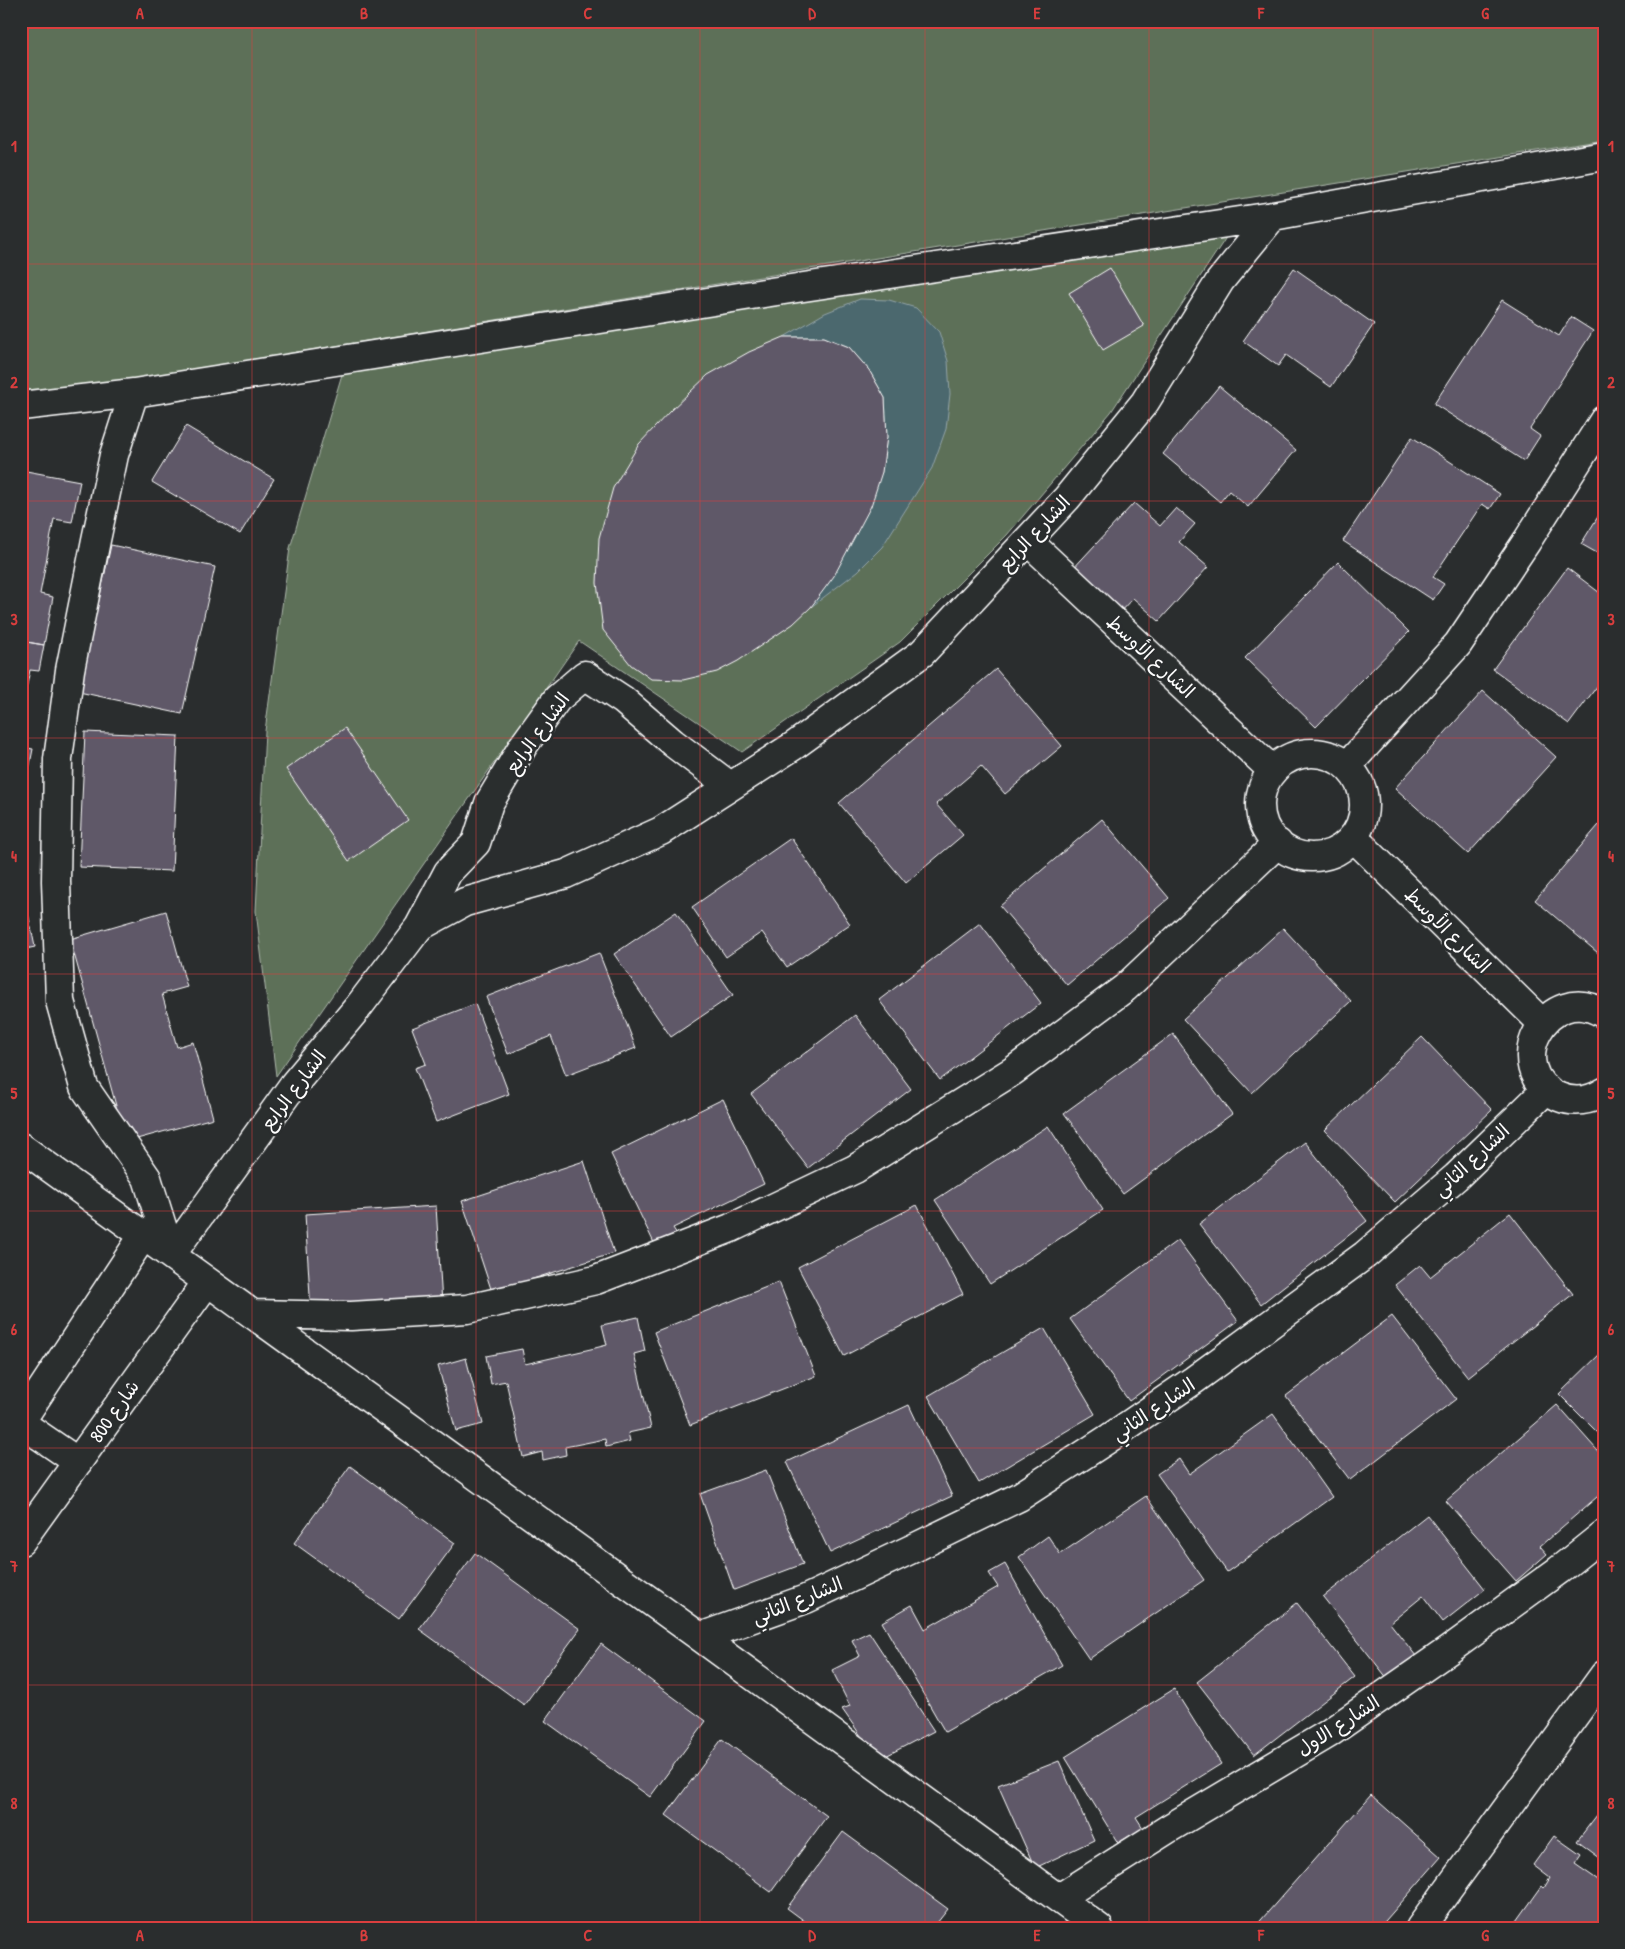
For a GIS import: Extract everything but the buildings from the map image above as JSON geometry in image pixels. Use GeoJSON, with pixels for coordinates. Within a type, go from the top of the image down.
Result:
{"type":"FeatureCollection","features":[{"type":"Feature","properties":{"kind":"street"},"geometry":{"type":"LineString","coordinates":[[21,406],[134,393],[764,292],[1273,216],[1604,156]]}},
{"type":"Feature","properties":{"kind":"street","name":"الشارع الرابع"},"geometry":{"type":"LineString","coordinates":[[419,927],[466,902],[566,874],[652,835],[795,745],[922,653],[1067,498],[1145,402],[1220,281],[1273,216]]}},
{"type":"Feature","properties":{"kind":"street"},"geometry":{"type":"LineString","coordinates":[[134,393],[114,455],[96,540],[70,670],[58,759],[56,881],[60,1002],[84,1087],[147,1178],[171,1256]]}},
{"type":"Feature","properties":{"kind":"street"},"geometry":{"type":"LineString","coordinates":[[1347,766],[1458,644],[1604,420]]}},
{"type":"Feature","properties":{"kind":"street","name":"الشارع الأوسط"},"geometry":{"type":"LineString","coordinates":[[1028,541],[1273,771]]}},
{"type":"Feature","properties":{"kind":"street","name":"الشارع الرابع"},"geometry":{"type":"LineString","coordinates":[[171,1256],[294,1084],[419,927],[448,872],[476,843],[489,803],[523,746],[557,699],[585,675],[622,700],[673,743],[730,786]]}},
{"type":"Feature","properties":{"kind":"street"},"geometry":{"type":"LineString","coordinates":[[1309,753],[1329,756],[1347,766],[1358,779],[1363,796],[1361,821],[1353,837],[1337,850],[1328,854],[1317,856],[1296,854],[1286,850],[1272,836],[1263,821],[1260,804],[1264,786],[1273,771],[1290,758],[1309,753]]}},
{"type":"Feature","properties":{"kind":"street","name":"الشارع الأوسط"},"geometry":{"type":"LineString","coordinates":[[1353,837],[1542,1023]]}},
{"type":"Feature","properties":{"kind":"street"},"geometry":{"type":"LineString","coordinates":[[253,1314],[351,1316],[467,1309],[596,1280],[731,1228],[855,1169],[1013,1071],[1125,988],[1278,843]]}},
{"type":"Feature","properties":{"kind":"street"},"geometry":{"type":"LineString","coordinates":[[1604,1014],[1586,1007],[1569,1007],[1554,1013],[1542,1023],[1534,1037],[1531,1061],[1537,1076],[1547,1089],[1554,1094],[1583,1101],[1604,1092]]}},
{"type":"Feature","properties":{"kind":"street","name":"الشارع الثاني"},"geometry":{"type":"LineString","coordinates":[[700,1638],[806,1598],[924,1543],[1019,1496],[1108,1439],[1194,1380],[1364,1254],[1456,1177],[1547,1089]]}},
{"type":"Feature","properties":{"kind":"street"},"geometry":{"type":"LineString","coordinates":[[21,1147],[1099,1928]]}},
{"type":"Feature","properties":{"kind":"street"},"geometry":{"type":"LineString","coordinates":[[78,1462],[21,1422],[143,1236]]}},
{"type":"Feature","properties":{"kind":"street","name":"شارع 800"},"geometry":{"type":"LineString","coordinates":[[21,1541],[208,1282]]}},
{"type":"Feature","properties":{"kind":"street","name":"الشارع الاول"},"geometry":{"type":"LineString","coordinates":[[1059,1898],[1168,1829],[1328,1734],[1488,1622],[1604,1534]]}},
{"type":"Feature","properties":{"kind":"street"},"geometry":{"type":"LineString","coordinates":[[1420,1928],[1604,1675]]}},
{"type":"Feature","properties":{"kind":"green space"},"geometry":{"type":"Polygon","coordinates":[[[21,21],[1604,21],[1604,140],[21,397],[21,21]]]}},
{"type":"Feature","properties":{"kind":"green space"},"geometry":{"type":"Polygon","coordinates":[[[1229,233],[1111,412],[1007,535],[900,642],[742,752],[579,641],[276,1076],[256,911],[265,731],[290,548],[343,371],[1229,233]]]}},
{"type":"Feature","properties":{"kind":"water"},"geometry":{"type":"Polygon","coordinates":[[[860,299],[889,300],[916,308],[939,332],[948,361],[950,394],[946,429],[932,468],[882,547],[858,571],[811,607],[882,472],[887,437],[885,398],[869,370],[849,347],[824,337],[784,337],[825,313],[860,299]]]}}]}
